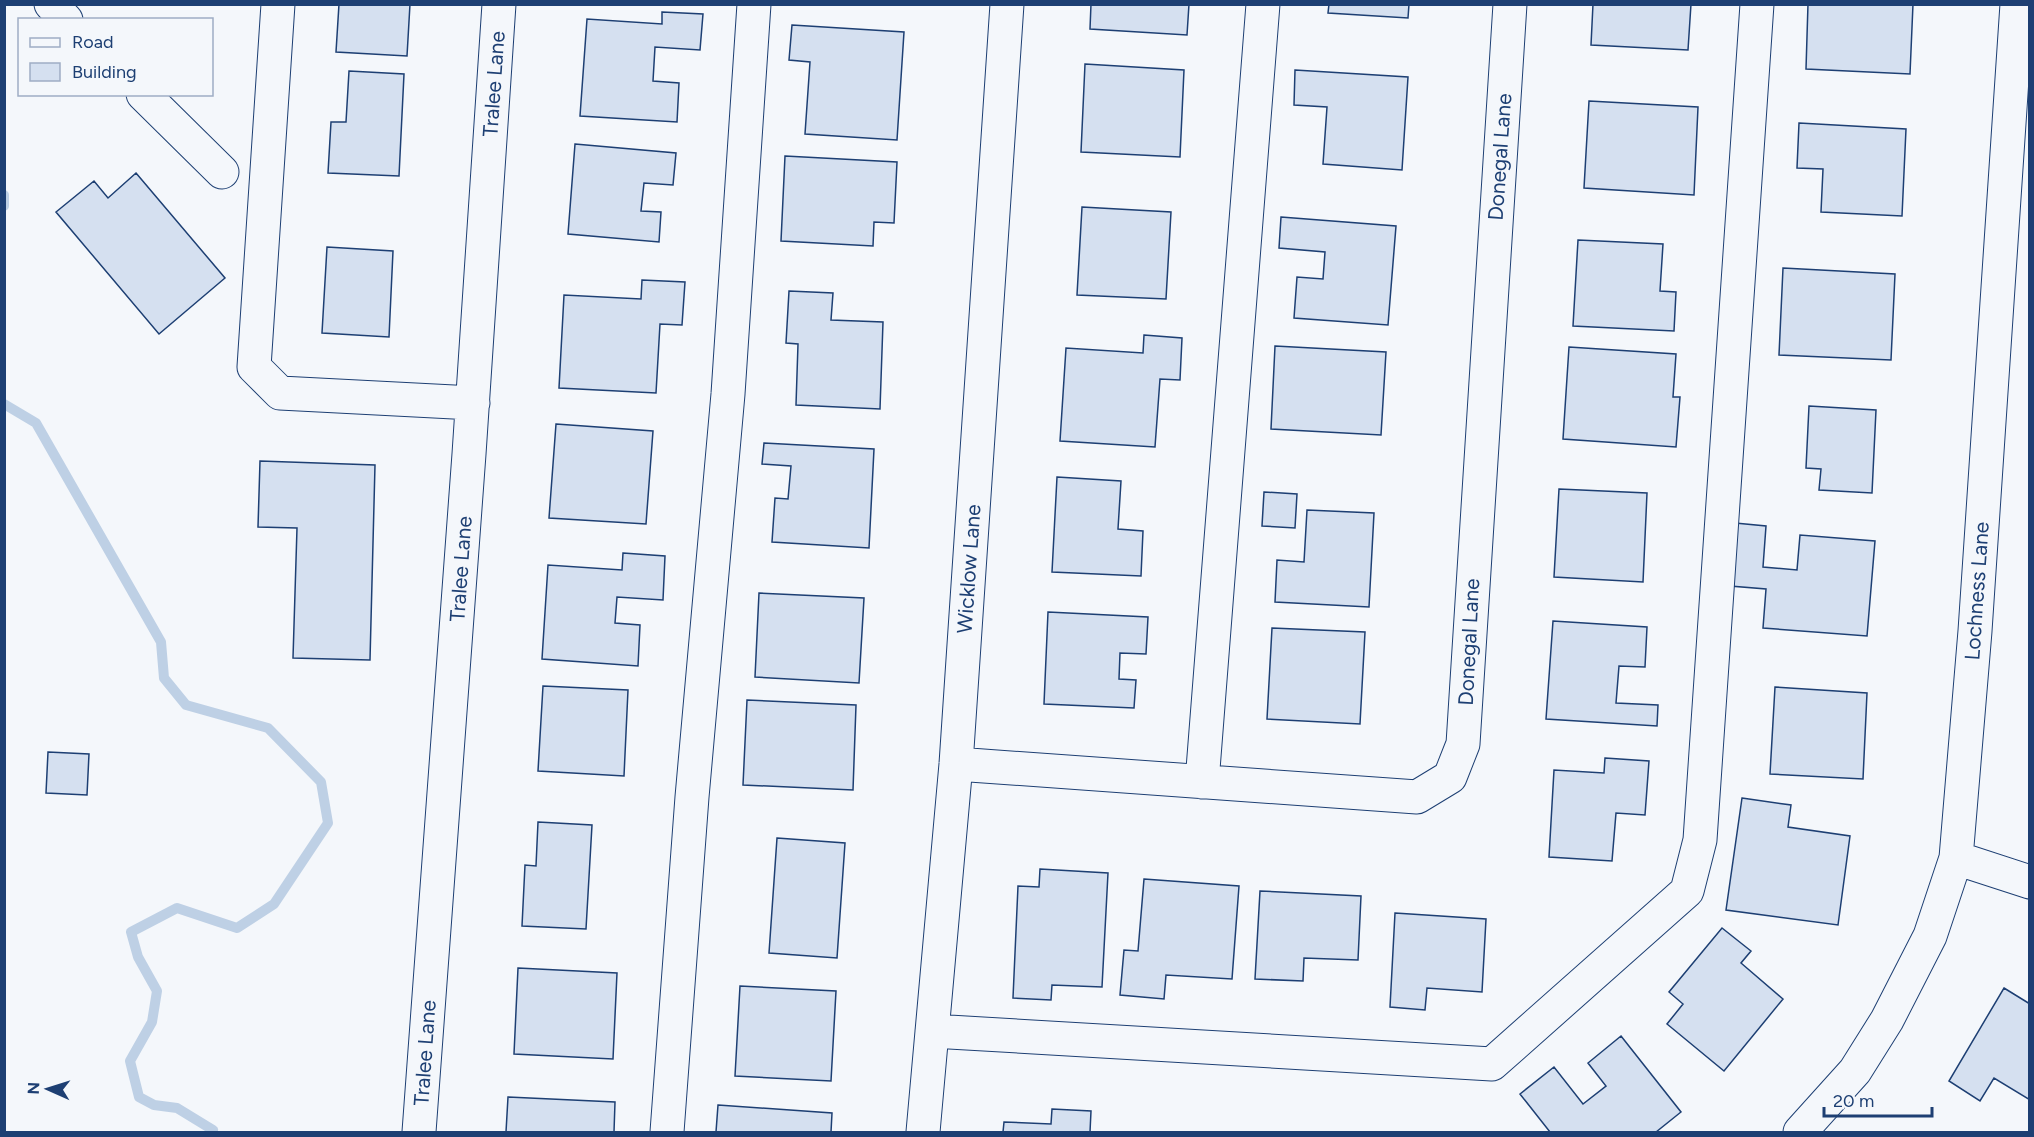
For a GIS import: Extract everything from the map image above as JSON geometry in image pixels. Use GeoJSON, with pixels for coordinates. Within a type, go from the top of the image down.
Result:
{"type":"FeatureCollection","features":[{"type":"Feature","properties":{"kind":"street"},"geometry":{"type":"LineString","coordinates":[[51,4],[64,18]]}},
{"type":"Feature","properties":{"kind":"street"},"geometry":{"type":"LineString","coordinates":[[278,4],[254,367],[280,393],[473,403]]}},
{"type":"Feature","properties":{"kind":"street","name":"Tralee Lane"},"geometry":{"type":"LineString","coordinates":[[419,1132],[473,403],[499,4]]}},
{"type":"Feature","properties":{"kind":"street"},"geometry":{"type":"LineString","coordinates":[[667,1132],[692,797],[728,394],[754,4]]}},
{"type":"Feature","properties":{"kind":"street","name":"Wicklow Lane"},"geometry":{"type":"LineString","coordinates":[[923,1132],[956,764],[1007,4]]}},
{"type":"Feature","properties":{"kind":"street"},"geometry":{"type":"LineString","coordinates":[[1202,782],[1263,4]]}},
{"type":"Feature","properties":{"kind":"street","name":"Donegal Lane"},"geometry":{"type":"LineString","coordinates":[[956,764],[1417,797],[1449,777],[1463,744],[1510,4]]}},
{"type":"Feature","properties":{"kind":"street"},"geometry":{"type":"LineString","coordinates":[[932,1031],[1492,1064],[1687,891],[1700,840],[1757,4]]}},
{"type":"Feature","properties":{"kind":"street","name":"Lochness Lane"},"geometry":{"type":"LineString","coordinates":[[1800,1132],[1855,1071],[1887,1020],[1930,936],[1956,858],[1975,631],[2018,4]]}},
{"type":"Feature","properties":{"kind":"street"},"geometry":{"type":"LineString","coordinates":[[145,96],[222,172]]}},
{"type":"Feature","properties":{"kind":"street"},"geometry":{"type":"LineString","coordinates":[[1956,858],[2030,882]]}},
{"type":"Feature","properties":{"kind":"building"},"geometry":{"type":"Polygon","coordinates":[[[339,4],[410,4],[407,56],[336,52],[339,4]]]}},
{"type":"Feature","properties":{"kind":"building"},"geometry":{"type":"Polygon","coordinates":[[[1091,4],[1189,4],[1187,35],[1090,29],[1091,4]]]}},
{"type":"Feature","properties":{"kind":"building"},"geometry":{"type":"Polygon","coordinates":[[[1329,4],[1409,4],[1408,18],[1328,13],[1329,4]]]}},
{"type":"Feature","properties":{"kind":"building"},"geometry":{"type":"Polygon","coordinates":[[[1593,4],[1691,4],[1688,50],[1591,45],[1593,4]]]}},
{"type":"Feature","properties":{"kind":"building"},"geometry":{"type":"Polygon","coordinates":[[[1808,4],[1913,4],[1910,74],[1806,69],[1808,4]]]}},
{"type":"Feature","properties":{"kind":"building"},"geometry":{"type":"Polygon","coordinates":[[[662,12],[703,14],[700,50],[655,47],[653,81],[679,83],[677,122],[580,116],[587,19],[662,24],[662,12]]]}},
{"type":"Feature","properties":{"kind":"building"},"geometry":{"type":"Polygon","coordinates":[[[792,25],[904,32],[897,140],[805,134],[810,62],[789,60],[792,25]]]}},
{"type":"Feature","properties":{"kind":"building"},"geometry":{"type":"Polygon","coordinates":[[[1085,64],[1184,70],[1180,157],[1081,152],[1085,64]]]}},
{"type":"Feature","properties":{"kind":"building"},"geometry":{"type":"Polygon","coordinates":[[[1295,70],[1408,77],[1402,170],[1323,164],[1327,107],[1294,105],[1295,70]]]}},
{"type":"Feature","properties":{"kind":"building"},"geometry":{"type":"Polygon","coordinates":[[[349,71],[404,74],[399,176],[328,173],[331,122],[346,122],[349,71]]]}},
{"type":"Feature","properties":{"kind":"building"},"geometry":{"type":"Polygon","coordinates":[[[1589,101],[1698,107],[1694,195],[1584,188],[1589,101]]]}},
{"type":"Feature","properties":{"kind":"building"},"geometry":{"type":"Polygon","coordinates":[[[1799,123],[1906,129],[1902,216],[1821,212],[1823,169],[1797,168],[1799,123]]]}},
{"type":"Feature","properties":{"kind":"building"},"geometry":{"type":"Polygon","coordinates":[[[575,144],[676,153],[673,185],[644,183],[641,211],[661,212],[659,242],[568,234],[575,144]]]}},
{"type":"Feature","properties":{"kind":"building"},"geometry":{"type":"Polygon","coordinates":[[[785,156],[897,162],[894,223],[874,222],[873,246],[781,241],[785,156]]]}},
{"type":"Feature","properties":{"kind":"building"},"geometry":{"type":"Polygon","coordinates":[[[136,173],[225,278],[159,334],[56,212],[94,181],[108,198],[136,173]]]}},
{"type":"Feature","properties":{"kind":"building"},"geometry":{"type":"Polygon","coordinates":[[[1082,207],[1171,212],[1166,299],[1077,295],[1082,207]]]}},
{"type":"Feature","properties":{"kind":"building"},"geometry":{"type":"Polygon","coordinates":[[[1281,217],[1396,226],[1388,325],[1294,318],[1297,277],[1323,279],[1325,252],[1279,248],[1281,217]]]}},
{"type":"Feature","properties":{"kind":"building"},"geometry":{"type":"Polygon","coordinates":[[[1578,240],[1663,244],[1660,291],[1676,292],[1674,331],[1573,326],[1578,240]]]}},
{"type":"Feature","properties":{"kind":"building"},"geometry":{"type":"Polygon","coordinates":[[[327,247],[393,251],[389,337],[322,333],[327,247]]]}},
{"type":"Feature","properties":{"kind":"building"},"geometry":{"type":"Polygon","coordinates":[[[1783,268],[1895,274],[1891,360],[1779,355],[1783,268]]]}},
{"type":"Feature","properties":{"kind":"building"},"geometry":{"type":"Polygon","coordinates":[[[642,280],[685,282],[682,325],[660,324],[656,393],[559,388],[564,295],[641,299],[642,280]]]}},
{"type":"Feature","properties":{"kind":"building"},"geometry":{"type":"Polygon","coordinates":[[[789,291],[833,293],[831,320],[883,322],[880,409],[796,405],[798,344],[786,343],[789,291]]]}},
{"type":"Feature","properties":{"kind":"building"},"geometry":{"type":"Polygon","coordinates":[[[1144,335],[1182,338],[1180,380],[1160,379],[1155,447],[1060,441],[1066,348],[1143,353],[1144,335]]]}},
{"type":"Feature","properties":{"kind":"building"},"geometry":{"type":"Polygon","coordinates":[[[1275,346],[1386,352],[1381,435],[1271,429],[1275,346]]]}},
{"type":"Feature","properties":{"kind":"building"},"geometry":{"type":"Polygon","coordinates":[[[1569,347],[1676,354],[1673,397],[1680,397],[1676,447],[1563,439],[1569,347]]]}},
{"type":"Feature","properties":{"kind":"building"},"geometry":{"type":"Polygon","coordinates":[[[1809,406],[1876,410],[1872,493],[1819,490],[1821,469],[1806,468],[1809,406]]]}},
{"type":"Feature","properties":{"kind":"building"},"geometry":{"type":"Polygon","coordinates":[[[556,424],[653,431],[646,524],[549,518],[556,424]]]}},
{"type":"Feature","properties":{"kind":"building"},"geometry":{"type":"Polygon","coordinates":[[[764,443],[874,449],[869,548],[772,542],[775,498],[788,499],[791,466],[762,464],[764,443]]]}},
{"type":"Feature","properties":{"kind":"building"},"geometry":{"type":"Polygon","coordinates":[[[260,461],[375,465],[370,660],[293,658],[297,528],[258,527],[260,461]]]}},
{"type":"Feature","properties":{"kind":"building"},"geometry":{"type":"Polygon","coordinates":[[[1057,477],[1121,481],[1118,529],[1143,531],[1141,576],[1052,572],[1057,477]]]}},
{"type":"Feature","properties":{"kind":"building"},"geometry":{"type":"Polygon","coordinates":[[[1559,489],[1647,493],[1643,582],[1554,577],[1559,489]]]}},
{"type":"Feature","properties":{"kind":"building"},"geometry":{"type":"Polygon","coordinates":[[[1264,492],[1297,494],[1295,528],[1262,526],[1264,492]]]}},
{"type":"Feature","properties":{"kind":"building"},"geometry":{"type":"Polygon","coordinates":[[[1307,510],[1374,513],[1369,607],[1275,602],[1277,560],[1304,562],[1307,510]]]}},
{"type":"Feature","properties":{"kind":"building"},"geometry":{"type":"Polygon","coordinates":[[[1735,523],[1766,526],[1763,567],[1797,570],[1800,535],[1875,541],[1867,636],[1763,628],[1766,589],[1730,586],[1735,523]]]}},
{"type":"Feature","properties":{"kind":"building"},"geometry":{"type":"Polygon","coordinates":[[[623,553],[665,556],[663,600],[617,597],[615,623],[640,625],[638,666],[542,659],[548,565],[622,570],[623,553]]]}},
{"type":"Feature","properties":{"kind":"building"},"geometry":{"type":"Polygon","coordinates":[[[759,593],[864,598],[859,683],[755,677],[759,593]]]}},
{"type":"Feature","properties":{"kind":"building"},"geometry":{"type":"Polygon","coordinates":[[[1048,612],[1148,617],[1146,654],[1120,653],[1119,679],[1136,680],[1134,708],[1044,704],[1048,612]]]}},
{"type":"Feature","properties":{"kind":"building"},"geometry":{"type":"Polygon","coordinates":[[[1553,621],[1647,627],[1645,667],[1619,666],[1616,703],[1658,705],[1657,726],[1546,719],[1553,621]]]}},
{"type":"Feature","properties":{"kind":"building"},"geometry":{"type":"Polygon","coordinates":[[[1272,628],[1365,632],[1360,724],[1267,719],[1272,628]]]}},
{"type":"Feature","properties":{"kind":"building"},"geometry":{"type":"Polygon","coordinates":[[[543,686],[628,690],[624,776],[538,771],[543,686]]]}},
{"type":"Feature","properties":{"kind":"building"},"geometry":{"type":"Polygon","coordinates":[[[1775,687],[1867,693],[1863,779],[1770,774],[1775,687]]]}},
{"type":"Feature","properties":{"kind":"building"},"geometry":{"type":"Polygon","coordinates":[[[747,700],[856,705],[853,790],[743,785],[747,700]]]}},
{"type":"Feature","properties":{"kind":"building"},"geometry":{"type":"Polygon","coordinates":[[[48,752],[89,754],[87,795],[46,793],[48,752]]]}},
{"type":"Feature","properties":{"kind":"building"},"geometry":{"type":"Polygon","coordinates":[[[1605,758],[1649,761],[1645,815],[1616,813],[1612,861],[1549,857],[1554,770],[1604,773],[1605,758]]]}},
{"type":"Feature","properties":{"kind":"building"},"geometry":{"type":"Polygon","coordinates":[[[1742,798],[1791,805],[1788,827],[1850,836],[1838,925],[1726,910],[1742,798]]]}},
{"type":"Feature","properties":{"kind":"building"},"geometry":{"type":"Polygon","coordinates":[[[538,822],[592,825],[586,929],[522,926],[525,865],[536,866],[538,822]]]}},
{"type":"Feature","properties":{"kind":"building"},"geometry":{"type":"Polygon","coordinates":[[[777,838],[845,843],[837,958],[769,953],[777,838]]]}},
{"type":"Feature","properties":{"kind":"building"},"geometry":{"type":"Polygon","coordinates":[[[1040,869],[1108,873],[1102,987],[1052,985],[1051,1000],[1013,998],[1018,886],[1039,887],[1040,869]]]}},
{"type":"Feature","properties":{"kind":"building"},"geometry":{"type":"Polygon","coordinates":[[[1144,879],[1239,886],[1232,979],[1166,975],[1164,999],[1120,995],[1124,950],[1138,951],[1144,879]]]}},
{"type":"Feature","properties":{"kind":"building"},"geometry":{"type":"Polygon","coordinates":[[[1260,891],[1361,896],[1358,960],[1304,958],[1303,981],[1255,979],[1260,891]]]}},
{"type":"Feature","properties":{"kind":"building"},"geometry":{"type":"Polygon","coordinates":[[[1395,913],[1486,919],[1482,992],[1427,988],[1425,1010],[1390,1007],[1395,913]]]}},
{"type":"Feature","properties":{"kind":"building"},"geometry":{"type":"Polygon","coordinates":[[[1722,928],[1751,951],[1741,963],[1783,999],[1724,1071],[1667,1024],[1683,1004],[1669,992],[1722,928]]]}},
{"type":"Feature","properties":{"kind":"building"},"geometry":{"type":"Polygon","coordinates":[[[518,968],[617,973],[613,1059],[514,1054],[518,968]]]}},
{"type":"Feature","properties":{"kind":"building"},"geometry":{"type":"Polygon","coordinates":[[[740,986],[836,991],[831,1081],[735,1076],[740,986]]]}},
{"type":"Feature","properties":{"kind":"building"},"geometry":{"type":"Polygon","coordinates":[[[2004,988],[2030,1004],[2030,1100],[1994,1078],[1980,1101],[1949,1081],[2004,988]]]}},
{"type":"Feature","properties":{"kind":"building"},"geometry":{"type":"Polygon","coordinates":[[[1621,1036],[1681,1112],[1656,1132],[1550,1132],[1520,1094],[1554,1067],[1583,1104],[1606,1086],[1588,1063],[1621,1036]]]}},
{"type":"Feature","properties":{"kind":"building"},"geometry":{"type":"Polygon","coordinates":[[[508,1097],[615,1102],[614,1132],[506,1132],[508,1097]]]}},
{"type":"Feature","properties":{"kind":"building"},"geometry":{"type":"Polygon","coordinates":[[[718,1105],[832,1113],[831,1132],[716,1132],[718,1105]]]}},
{"type":"Feature","properties":{"kind":"building"},"geometry":{"type":"Polygon","coordinates":[[[1052,1109],[1091,1111],[1090,1132],[1003,1132],[1004,1122],[1051,1124],[1052,1109]]]}},
{"type":"Feature","properties":{"kind":"waterway"},"geometry":{"type":"LineString","coordinates":[[4,195],[4,206]]}},
{"type":"Feature","properties":{"kind":"waterway"},"geometry":{"type":"LineString","coordinates":[[4,404],[36,423],[161,642],[164,678],[186,705],[268,728],[321,782],[328,823],[274,904],[237,928],[177,908],[131,932],[138,957],[157,991],[152,1022],[130,1061],[139,1097],[154,1105],[177,1108],[213,1130],[212,1132]]}}]}
